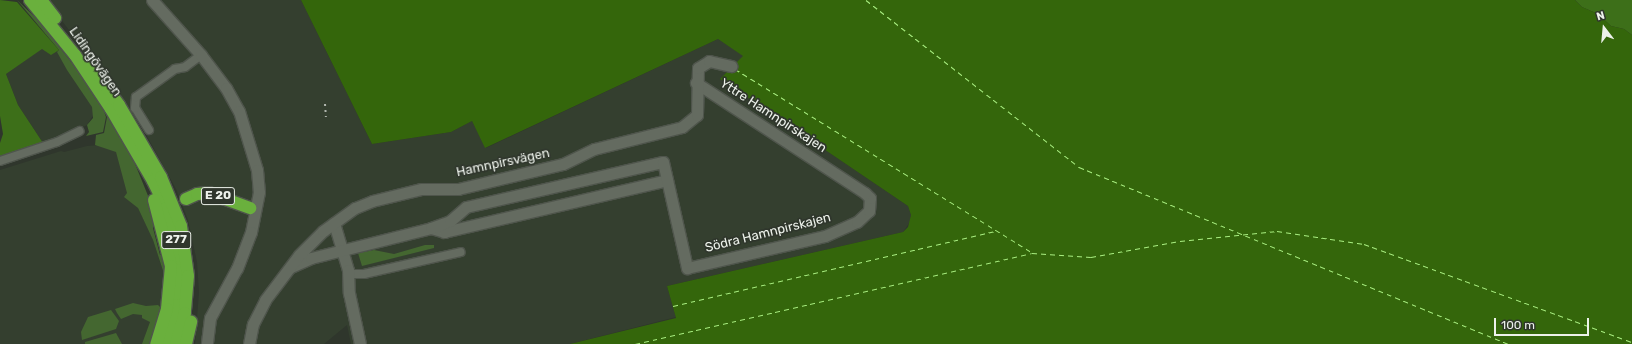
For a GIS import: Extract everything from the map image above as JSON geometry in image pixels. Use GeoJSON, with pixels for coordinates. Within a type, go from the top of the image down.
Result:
{"type":"FeatureCollection","features":[{"type":"Feature","properties":{"kind":"highway","name":"Lidingövägen"},"geometry":{"type":"LineString","coordinates":[[30,0],[75,55],[137,143]]}},
{"type":"Feature","properties":{"kind":"highway","name":"Lidingövägen"},"geometry":{"type":"LineString","coordinates":[[41,0],[98,75],[137,143]]}},
{"type":"Feature","properties":{"kind":"highway","name":"277"},"geometry":{"type":"LineString","coordinates":[[137,143],[168,192],[181,226],[188,276],[185,313],[176,344]]}},
{"type":"Feature","properties":{"kind":"highway","name":"277"},"geometry":{"type":"LineString","coordinates":[[137,143],[161,196],[176,244],[179,287],[167,344]]}},
{"type":"Feature","properties":{"kind":"highway"},"geometry":{"type":"LineString","coordinates":[[137,143],[158,210],[170,266],[167,309],[156,344]]}},
{"type":"Feature","properties":{"kind":"highway","name":"E 20"},"geometry":{"type":"LineString","coordinates":[[186,199],[197,194],[209,193],[252,209]]}},
{"type":"Feature","properties":{"kind":"highway"},"geometry":{"type":"LineString","coordinates":[[181,226],[191,252],[195,287],[186,344]]}},
{"type":"Feature","properties":{"kind":"main road"},"geometry":{"type":"LineString","coordinates":[[152,0],[201,54],[232,97],[247,135],[252,180],[252,209],[243,254],[209,323],[207,344]]}},
{"type":"Feature","properties":{"kind":"main road","name":"Yttre Hamnpirskajen"},"geometry":{"type":"LineString","coordinates":[[731,66],[716,61],[704,62],[696,72],[696,83],[865,192],[870,198],[871,206]]}},
{"type":"Feature","properties":{"kind":"main road","name":"Hamnpirsvägen"},"geometry":{"type":"LineString","coordinates":[[250,342],[265,300],[299,255],[323,231],[334,223],[372,201],[421,189],[458,188],[563,164],[594,149],[682,127],[695,118],[698,111],[696,83]]}},
{"type":"Feature","properties":{"kind":"main road","name":"Hamnpirsvägen"},"geometry":{"type":"LineString","coordinates":[[291,267],[311,258],[431,228],[450,221],[466,207],[663,162],[687,268]]}},
{"type":"Feature","properties":{"kind":"main road","name":"Hamnpirsvägen"},"geometry":{"type":"LineString","coordinates":[[431,228],[444,232],[667,180]]}},
{"type":"Feature","properties":{"kind":"main road","name":"Södra Hamnpirskajen"},"geometry":{"type":"LineString","coordinates":[[687,268],[825,236],[857,222],[871,206]]}},
{"type":"Feature","properties":{"kind":"main road"},"geometry":{"type":"LineString","coordinates":[[203,344],[206,315],[236,259],[252,209]]}},
{"type":"Feature","properties":{"kind":"main road"},"geometry":{"type":"LineString","coordinates":[[334,223],[341,251],[348,270],[349,293],[360,344]]}},
{"type":"Feature","properties":{"kind":"main road"},"geometry":{"type":"LineString","coordinates":[[323,231],[341,251]]}},
{"type":"Feature","properties":{"kind":"main road"},"geometry":{"type":"LineString","coordinates":[[213,344],[213,327],[217,306]]}},
{"type":"Feature","properties":{"kind":"street"},"geometry":{"type":"LineString","coordinates":[[149,130],[135,108],[136,97],[175,69],[185,67],[201,54]]}},
{"type":"Feature","properties":{"kind":"street"},"geometry":{"type":"LineString","coordinates":[[0,161],[58,142],[80,131]]}},
{"type":"Feature","properties":{"kind":"street"},"geometry":{"type":"LineString","coordinates":[[348,270],[352,274],[364,274],[462,252]]}},
{"type":"Feature","properties":{"kind":"shaded area"},"geometry":{"type":"Polygon","coordinates":[[[0,0],[17,2],[59,50],[51,55],[42,49],[6,74],[18,105],[43,143],[0,158],[0,143],[3,134],[0,116],[0,0]]]}},
{"type":"Feature","properties":{"kind":"shaded area"},"geometry":{"type":"Polygon","coordinates":[[[17,0],[38,20],[87,82],[129,149],[153,208],[153,228],[160,255],[164,255],[165,277],[153,240],[138,208],[124,197],[127,193],[116,152],[95,145],[96,135],[104,133],[107,117],[104,111],[106,117],[103,132],[86,136],[89,132],[87,125],[93,118],[92,107],[67,70],[57,52],[59,50],[17,0]]]}},
{"type":"Feature","properties":{"kind":"shaded area"},"geometry":{"type":"Polygon","coordinates":[[[46,0],[301,0],[372,144],[451,132],[472,121],[486,148],[718,39],[744,56],[720,79],[908,206],[911,215],[910,222],[903,232],[667,286],[676,317],[570,344],[351,344],[347,325],[324,344],[195,344],[199,292],[197,262],[188,220],[176,189],[138,120],[46,0]]]}},
{"type":"Feature","properties":{"kind":"shaded area"},"geometry":{"type":"Polygon","coordinates":[[[301,0],[1575,0],[1582,7],[1598,14],[1611,26],[1624,29],[1632,35],[1632,344],[570,344],[676,318],[667,286],[903,232],[908,227],[911,215],[908,206],[720,79],[743,56],[718,39],[485,148],[472,121],[451,132],[372,144],[301,0]]]}},
{"type":"Feature","properties":{"kind":"shaded area"},"geometry":{"type":"Polygon","coordinates":[[[1575,0],[1632,0],[1632,35],[1624,29],[1611,26],[1598,14],[1582,7],[1575,0]]]}},
{"type":"Feature","properties":{"kind":"shaded area"},"geometry":{"type":"Polygon","coordinates":[[[42,48],[59,50],[100,105],[87,125],[69,135],[43,143],[18,105],[6,74],[42,48]]]}},
{"type":"Feature","properties":{"kind":"shaded area"},"geometry":{"type":"Polygon","coordinates":[[[114,144],[133,201],[152,237],[165,277],[162,308],[149,344],[0,344],[0,170],[61,151],[64,152],[87,146],[114,144]]]}},
{"type":"Feature","properties":{"kind":"shaded area"},"geometry":{"type":"Polygon","coordinates":[[[425,245],[434,245],[434,248],[362,266],[358,253],[374,250],[394,254],[425,245]]]}},
{"type":"Feature","properties":{"kind":"shaded area"},"geometry":{"type":"Polygon","coordinates":[[[133,303],[146,306],[158,305],[162,309],[149,344],[142,344],[150,322],[142,318],[142,315],[133,314],[121,319],[115,309],[133,303]]]}},
{"type":"Feature","properties":{"kind":"shaded area"},"geometry":{"type":"Polygon","coordinates":[[[111,310],[119,321],[116,329],[82,340],[81,332],[88,317],[111,310]]]}},
{"type":"Feature","properties":{"kind":"shaded area"},"geometry":{"type":"Polygon","coordinates":[[[116,333],[122,344],[85,344],[85,342],[116,333]]]}},
{"type":"Feature","properties":{"kind":"ferry route"},"geometry":{"type":"LineString","coordinates":[[866,0],[1079,167],[1509,344]]}},
{"type":"Feature","properties":{"kind":"ferry route"},"geometry":{"type":"LineString","coordinates":[[735,69],[1031,252]]}},
{"type":"Feature","properties":{"kind":"ferry route"},"geometry":{"type":"LineString","coordinates":[[673,306],[996,231]]}},
{"type":"Feature","properties":{"kind":"ferry route"},"geometry":{"type":"LineString","coordinates":[[635,344],[1032,253],[1091,257],[1180,241],[1277,231],[1364,244],[1632,342]]}},
{"type":"Feature","properties":{"kind":"railway"},"geometry":{"type":"LineString","coordinates":[[325,104],[326,117]]}}]}
